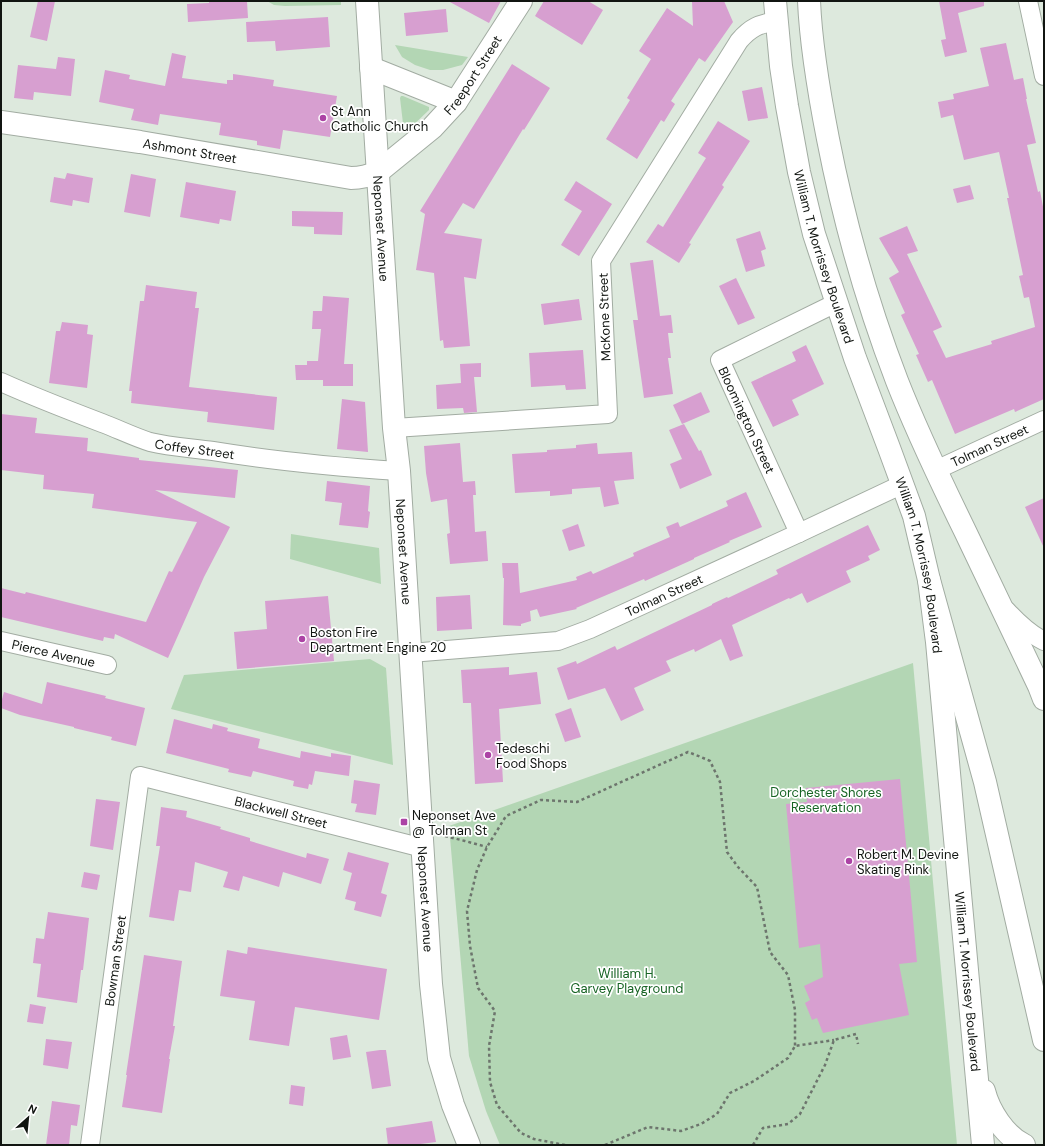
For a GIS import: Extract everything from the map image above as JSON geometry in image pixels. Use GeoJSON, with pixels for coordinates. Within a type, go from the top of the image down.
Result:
{"type":"FeatureCollection","features":[{"type":"Feature","properties":{"kind":"main road","name":"Neponset Avenue"},"geometry":{"type":"LineString","coordinates":[[367,1],[394,428],[399,471],[431,984],[439,1058],[453,1105],[469,1145]]}},
{"type":"Feature","properties":{"kind":"main road","name":"Freeport Street"},"geometry":{"type":"LineString","coordinates":[[378,172],[432,128],[456,102],[521,1]]}},
{"type":"Feature","properties":{"kind":"main road"},"geometry":{"type":"LineString","coordinates":[[809,1],[821,105],[840,198],[866,292],[886,351],[910,411],[936,470],[1044,699]]}},
{"type":"Feature","properties":{"kind":"main road","name":"William T. Morrissey Boulevard"},"geometry":{"type":"LineString","coordinates":[[776,11],[784,91],[799,172],[814,234],[855,358],[914,516],[929,580],[937,642],[983,1145]]}},
{"type":"Feature","properties":{"kind":"main road"},"geometry":{"type":"LineString","coordinates":[[371,68],[456,102]]}},
{"type":"Feature","properties":{"kind":"main road","name":"Ashmont Street"},"geometry":{"type":"LineString","coordinates":[[1,122],[140,142],[351,178],[378,172]]}},
{"type":"Feature","properties":{"kind":"main road"},"geometry":{"type":"LineString","coordinates":[[929,580],[985,782],[1044,1040]]}},
{"type":"Feature","properties":{"kind":"main road"},"geometry":{"type":"LineString","coordinates":[[976,1065],[985,1096],[994,1115],[1006,1131],[1024,1145]]}},
{"type":"Feature","properties":{"kind":"street"},"geometry":{"type":"LineString","coordinates":[[1028,1],[1044,76]]}},
{"type":"Feature","properties":{"kind":"street","name":"McKone Street"},"geometry":{"type":"LineString","coordinates":[[394,428],[608,414],[602,261],[739,41],[746,33],[776,11]]}},
{"type":"Feature","properties":{"kind":"street","name":"Bloomington Street"},"geometry":{"type":"LineString","coordinates":[[799,533],[720,360],[836,303]]}},
{"type":"Feature","properties":{"kind":"street","name":"Coffey Street"},"geometry":{"type":"LineString","coordinates":[[1,382],[45,401],[149,441],[172,447],[198,449],[264,459],[399,471]]}},
{"type":"Feature","properties":{"kind":"street","name":"Tolman Street"},"geometry":{"type":"LineString","coordinates":[[936,470],[1044,420]]}},
{"type":"Feature","properties":{"kind":"street","name":"Tolman Street"},"geometry":{"type":"LineString","coordinates":[[410,653],[558,640],[590,629],[903,484]]}},
{"type":"Feature","properties":{"kind":"street"},"geometry":{"type":"LineString","coordinates":[[999,601],[1013,618],[1024,628],[1037,638],[1044,641]]}},
{"type":"Feature","properties":{"kind":"street","name":"Pierce Avenue"},"geometry":{"type":"LineString","coordinates":[[1,641],[107,665]]}},
{"type":"Feature","properties":{"kind":"street","name":"Blackwell Street"},"geometry":{"type":"LineString","coordinates":[[140,776],[423,848]]}},
{"type":"Feature","properties":{"kind":"street","name":"Bowman Street"},"geometry":{"type":"LineString","coordinates":[[90,1145],[140,776]]}},
{"type":"Feature","properties":{"kind":"path"},"geometry":{"type":"LineString","coordinates":[[565,1145],[534,1139],[521,1133],[497,1105],[490,1082],[489,1046],[495,1011],[478,988],[470,946],[468,911],[478,870],[487,847],[506,816],[542,800],[577,802],[688,752],[710,761],[720,782],[728,852],[738,867],[757,887],[770,952],[788,975],[795,1010],[795,1046],[788,1058],[754,1081],[730,1093],[717,1114],[701,1124],[681,1131],[648,1127],[605,1145]]}},
{"type":"Feature","properties":{"kind":"path"},"geometry":{"type":"LineString","coordinates":[[445,836],[487,847]]}},
{"type":"Feature","properties":{"kind":"path"},"geometry":{"type":"LineString","coordinates":[[795,1046],[834,1040],[856,1034],[858,1044]]}},
{"type":"Feature","properties":{"kind":"path"},"geometry":{"type":"LineString","coordinates":[[753,1145],[763,1128],[788,1124],[800,1114],[825,1065],[834,1040]]}},
{"type":"Feature","properties":{"kind":"green space"},"geometry":{"type":"Polygon","coordinates":[[[267,1],[341,1],[341,5],[285,6],[274,5],[267,1]]]}},
{"type":"Feature","properties":{"kind":"green space"},"geometry":{"type":"Polygon","coordinates":[[[395,45],[468,57],[462,65],[443,70],[430,70],[415,65],[402,57],[395,45]]]}},
{"type":"Feature","properties":{"kind":"green space"},"geometry":{"type":"Polygon","coordinates":[[[401,96],[429,107],[429,110],[406,132],[404,132],[401,96]]]}},
{"type":"Feature","properties":{"kind":"green space"},"geometry":{"type":"Polygon","coordinates":[[[291,534],[379,548],[381,584],[290,559],[291,534]]]}},
{"type":"Feature","properties":{"kind":"green space"},"geometry":{"type":"Polygon","coordinates":[[[370,659],[386,668],[393,765],[171,709],[184,675],[370,659]]]}},
{"type":"Feature","properties":{"kind":"green space","name":"William H. Garvey Playground"},"geometry":{"type":"Polygon","coordinates":[[[913,663],[957,1145],[500,1145],[486,1111],[469,1056],[449,826],[913,663]]]}},
{"type":"Feature","properties":{"kind":"building"},"geometry":{"type":"Polygon","coordinates":[[[38,1],[55,1],[47,41],[30,37],[38,1]]]}},
{"type":"Feature","properties":{"kind":"building"},"geometry":{"type":"Polygon","coordinates":[[[209,1],[247,1],[248,18],[188,22],[187,4],[209,3],[209,1]]]}},
{"type":"Feature","properties":{"kind":"building"},"geometry":{"type":"Polygon","coordinates":[[[448,1],[501,1],[489,23],[448,1]]]}},
{"type":"Feature","properties":{"kind":"building"},"geometry":{"type":"Polygon","coordinates":[[[544,1],[588,1],[603,10],[582,45],[535,16],[544,1]]]}},
{"type":"Feature","properties":{"kind":"building"},"geometry":{"type":"Polygon","coordinates":[[[692,1],[724,1],[733,22],[705,62],[699,58],[671,101],[675,104],[664,122],[661,120],[637,159],[606,139],[630,100],[627,98],[651,59],[639,51],[667,8],[693,26],[692,1]]]}},
{"type":"Feature","properties":{"kind":"building"},"geometry":{"type":"Polygon","coordinates":[[[939,1],[984,1],[984,6],[958,13],[967,52],[945,57],[941,40],[946,39],[939,1]]]}},
{"type":"Feature","properties":{"kind":"building"},"geometry":{"type":"Polygon","coordinates":[[[446,9],[448,32],[406,36],[404,13],[446,9]]]}},
{"type":"Feature","properties":{"kind":"building"},"geometry":{"type":"Polygon","coordinates":[[[328,17],[330,47],[276,51],[275,41],[247,42],[246,22],[328,17]]]}},
{"type":"Feature","properties":{"kind":"building"},"geometry":{"type":"Polygon","coordinates":[[[1006,43],[1014,80],[1023,78],[1036,143],[1027,145],[1038,192],[1040,191],[1044,212],[1044,399],[1015,412],[1014,409],[955,434],[932,380],[928,382],[916,355],[919,354],[901,315],[905,313],[889,278],[899,272],[879,238],[907,226],[918,251],[907,254],[942,327],[933,331],[946,358],[992,344],[991,341],[1035,327],[1029,297],[1024,298],[1019,276],[1023,275],[999,152],[964,160],[953,115],[941,118],[938,102],[954,99],[953,94],[989,86],[980,48],[1006,43]]]}},
{"type":"Feature","properties":{"kind":"building"},"geometry":{"type":"Polygon","coordinates":[[[172,53],[186,56],[182,78],[227,84],[227,80],[233,80],[233,74],[274,80],[273,86],[337,96],[330,137],[283,130],[280,149],[257,145],[257,141],[219,135],[221,123],[160,114],[158,125],[131,120],[134,109],[99,102],[105,70],[130,75],[129,79],[165,86],[172,53]]]}},
{"type":"Feature","properties":{"kind":"building"},"geometry":{"type":"Polygon","coordinates":[[[58,57],[75,59],[71,96],[34,92],[33,100],[14,98],[18,65],[56,69],[58,57]]]}},
{"type":"Feature","properties":{"kind":"building"},"geometry":{"type":"Polygon","coordinates":[[[512,64],[550,88],[474,209],[463,203],[444,233],[482,239],[476,279],[464,277],[470,346],[444,348],[443,340],[440,341],[434,273],[416,270],[425,214],[420,211],[512,64]]]}},
{"type":"Feature","properties":{"kind":"building"},"geometry":{"type":"Polygon","coordinates":[[[762,87],[768,118],[748,121],[742,91],[762,87]]]}},
{"type":"Feature","properties":{"kind":"building"},"geometry":{"type":"Polygon","coordinates":[[[718,121],[750,141],[722,185],[724,187],[689,243],[691,244],[679,263],[646,242],[658,224],[663,227],[706,158],[698,153],[718,121]]]}},
{"type":"Feature","properties":{"kind":"building"},"geometry":{"type":"Polygon","coordinates":[[[67,173],[93,178],[89,203],[73,200],[72,206],[50,202],[54,177],[65,179],[67,173]]]}},
{"type":"Feature","properties":{"kind":"building"},"geometry":{"type":"Polygon","coordinates":[[[131,174],[156,179],[150,217],[124,212],[131,174]]]}},
{"type":"Feature","properties":{"kind":"building"},"geometry":{"type":"Polygon","coordinates":[[[576,181],[612,204],[579,256],[561,245],[582,211],[564,200],[576,181]]]}},
{"type":"Feature","properties":{"kind":"building"},"geometry":{"type":"Polygon","coordinates":[[[186,182],[236,191],[231,221],[220,219],[219,224],[180,217],[186,182]]]}},
{"type":"Feature","properties":{"kind":"building"},"geometry":{"type":"Polygon","coordinates":[[[970,185],[974,199],[957,203],[953,189],[970,185]]]}},
{"type":"Feature","properties":{"kind":"building"},"geometry":{"type":"Polygon","coordinates":[[[292,211],[343,212],[342,235],[314,234],[314,227],[292,226],[292,211]]]}},
{"type":"Feature","properties":{"kind":"building"},"geometry":{"type":"Polygon","coordinates":[[[760,231],[766,249],[761,251],[765,266],[746,272],[736,239],[760,231]]]}},
{"type":"Feature","properties":{"kind":"building"},"geometry":{"type":"Polygon","coordinates":[[[653,260],[660,316],[671,315],[673,333],[668,333],[671,358],[668,358],[673,394],[644,398],[633,320],[638,320],[630,263],[653,260]]]}},
{"type":"Feature","properties":{"kind":"building"},"geometry":{"type":"Polygon","coordinates":[[[736,278],[755,318],[738,325],[719,286],[736,278]]]}},
{"type":"Feature","properties":{"kind":"building"},"geometry":{"type":"Polygon","coordinates":[[[146,285],[197,292],[195,308],[199,308],[189,387],[277,397],[274,430],[207,422],[208,412],[131,403],[132,391],[129,391],[140,301],[144,301],[146,285]]]}},
{"type":"Feature","properties":{"kind":"building"},"geometry":{"type":"Polygon","coordinates":[[[323,296],[349,298],[344,364],[353,364],[353,386],[323,386],[323,380],[296,380],[295,365],[307,365],[307,361],[318,361],[321,329],[312,329],[313,311],[322,311],[323,296]]]}},
{"type":"Feature","properties":{"kind":"building"},"geometry":{"type":"Polygon","coordinates":[[[579,299],[582,320],[544,325],[541,304],[579,299]]]}},
{"type":"Feature","properties":{"kind":"building"},"geometry":{"type":"Polygon","coordinates":[[[62,322],[88,325],[87,334],[93,335],[87,388],[49,383],[56,331],[60,331],[62,322]]]}},
{"type":"Feature","properties":{"kind":"building"},"geometry":{"type":"Polygon","coordinates":[[[806,345],[824,384],[792,400],[799,415],[773,427],[751,382],[796,361],[792,352],[806,345]]]}},
{"type":"Feature","properties":{"kind":"building"},"geometry":{"type":"Polygon","coordinates":[[[583,350],[586,389],[566,390],[565,385],[531,387],[529,353],[583,350]]]}},
{"type":"Feature","properties":{"kind":"building"},"geometry":{"type":"Polygon","coordinates":[[[481,363],[481,377],[474,377],[477,412],[464,413],[463,408],[437,409],[436,385],[461,383],[460,364],[481,363]]]}},
{"type":"Feature","properties":{"kind":"building"},"geometry":{"type":"Polygon","coordinates":[[[701,392],[710,412],[682,424],[673,405],[701,392]]]}},
{"type":"Feature","properties":{"kind":"building"},"geometry":{"type":"Polygon","coordinates":[[[342,399],[365,402],[368,452],[337,449],[342,399]]]}},
{"type":"Feature","properties":{"kind":"building"},"geometry":{"type":"Polygon","coordinates":[[[1,414],[37,418],[35,433],[88,438],[87,451],[139,458],[139,460],[238,470],[235,498],[155,490],[230,527],[204,577],[168,658],[115,634],[114,639],[104,637],[103,641],[1,617],[1,588],[25,594],[26,592],[146,622],[169,571],[172,572],[197,522],[92,508],[94,494],[43,489],[44,475],[1,470],[1,414]]]}},
{"type":"Feature","properties":{"kind":"building"},"geometry":{"type":"Polygon","coordinates":[[[684,424],[699,451],[701,450],[712,475],[680,489],[670,464],[682,459],[669,430],[684,424]]]}},
{"type":"Feature","properties":{"kind":"building"},"geometry":{"type":"Polygon","coordinates":[[[460,443],[463,482],[475,481],[476,495],[473,495],[475,532],[486,531],[488,561],[450,564],[447,534],[450,533],[447,499],[431,502],[426,473],[424,446],[460,443]]]}},
{"type":"Feature","properties":{"kind":"building"},"geometry":{"type":"Polygon","coordinates":[[[597,443],[598,454],[632,452],[634,479],[614,481],[619,504],[604,507],[600,487],[572,489],[572,494],[550,496],[550,491],[515,493],[512,454],[547,452],[547,450],[576,448],[576,445],[597,443]]]}},
{"type":"Feature","properties":{"kind":"building"},"geometry":{"type":"Polygon","coordinates":[[[327,481],[370,486],[368,511],[370,512],[368,528],[339,525],[342,503],[325,501],[327,481]]]}},
{"type":"Feature","properties":{"kind":"building"},"geometry":{"type":"Polygon","coordinates":[[[746,492],[762,527],[645,581],[644,579],[576,608],[577,609],[540,617],[537,609],[530,611],[531,621],[521,624],[521,626],[503,625],[504,578],[502,563],[518,563],[520,593],[577,580],[576,577],[591,571],[593,574],[634,556],[633,553],[670,537],[666,527],[678,522],[680,527],[728,506],[726,501],[746,492]]]}},
{"type":"Feature","properties":{"kind":"building"},"geometry":{"type":"Polygon","coordinates":[[[1044,498],[1044,548],[1025,507],[1044,498]]]}},
{"type":"Feature","properties":{"kind":"building"},"geometry":{"type":"Polygon","coordinates":[[[578,524],[585,546],[569,551],[562,530],[578,524]]]}},
{"type":"Feature","properties":{"kind":"building"},"geometry":{"type":"Polygon","coordinates":[[[868,525],[880,550],[868,556],[870,560],[846,571],[851,582],[807,603],[802,593],[732,625],[743,656],[730,661],[721,639],[695,652],[694,649],[666,661],[671,671],[634,688],[644,710],[621,721],[605,688],[568,700],[557,668],[576,661],[577,664],[615,646],[617,650],[778,574],[776,570],[868,525]]]}},
{"type":"Feature","properties":{"kind":"building"},"geometry":{"type":"Polygon","coordinates":[[[470,595],[472,629],[437,631],[436,597],[470,595]]]}},
{"type":"Feature","properties":{"kind":"building","name":"Boston Fire Department Engine 20"},"geometry":{"type":"Polygon","coordinates":[[[328,596],[334,661],[237,669],[234,632],[267,629],[265,601],[328,596]]]}},
{"type":"Feature","properties":{"kind":"building"},"geometry":{"type":"Polygon","coordinates":[[[509,667],[509,675],[537,672],[541,704],[499,709],[503,782],[475,784],[471,703],[463,703],[461,670],[509,667]]]}},
{"type":"Feature","properties":{"kind":"building"},"geometry":{"type":"Polygon","coordinates":[[[47,682],[106,696],[105,698],[145,708],[136,746],[111,740],[112,737],[20,715],[1,708],[4,692],[42,704],[47,682]]]}},
{"type":"Feature","properties":{"kind":"building"},"geometry":{"type":"Polygon","coordinates":[[[571,708],[581,737],[565,742],[555,714],[571,708]]]}},
{"type":"Feature","properties":{"kind":"building"},"geometry":{"type":"Polygon","coordinates":[[[174,719],[212,729],[213,724],[228,728],[227,731],[260,739],[258,748],[300,758],[301,751],[331,757],[331,753],[351,756],[349,776],[315,771],[312,785],[309,784],[308,789],[293,786],[294,781],[253,771],[251,777],[228,772],[229,769],[166,753],[174,719]]]}},
{"type":"Feature","properties":{"kind":"building","name":"Robert M. Devine Skating Rink"},"geometry":{"type":"Polygon","coordinates":[[[900,779],[917,962],[899,964],[909,1015],[823,1033],[817,1018],[812,1020],[805,1003],[810,1000],[804,986],[823,977],[820,944],[799,948],[786,804],[807,802],[806,788],[900,779]]]}},
{"type":"Feature","properties":{"kind":"building"},"geometry":{"type":"Polygon","coordinates":[[[354,780],[380,784],[376,815],[355,812],[357,804],[351,803],[354,780]]]}},
{"type":"Feature","properties":{"kind":"building"},"geometry":{"type":"Polygon","coordinates":[[[96,799],[120,802],[113,850],[90,846],[96,799]]]}},
{"type":"Feature","properties":{"kind":"building"},"geometry":{"type":"Polygon","coordinates":[[[161,807],[187,811],[186,817],[221,827],[220,829],[250,838],[250,841],[306,858],[307,853],[329,859],[321,884],[283,872],[279,887],[243,876],[239,891],[223,887],[228,872],[195,862],[191,892],[179,890],[174,921],[149,917],[160,846],[156,846],[161,807]]]}},
{"type":"Feature","properties":{"kind":"building"},"geometry":{"type":"Polygon","coordinates":[[[348,852],[389,863],[381,893],[387,895],[381,917],[354,910],[356,902],[345,899],[352,873],[343,870],[348,852]]]}},
{"type":"Feature","properties":{"kind":"building"},"geometry":{"type":"Polygon","coordinates":[[[84,872],[100,875],[97,890],[81,887],[84,872]]]}},
{"type":"Feature","properties":{"kind":"building"},"geometry":{"type":"Polygon","coordinates":[[[48,912],[89,918],[83,970],[81,970],[77,1003],[37,997],[41,964],[33,963],[36,938],[44,939],[48,912]]]}},
{"type":"Feature","properties":{"kind":"building"},"geometry":{"type":"Polygon","coordinates":[[[248,947],[387,969],[379,1020],[295,1007],[289,1046],[249,1040],[255,1001],[220,996],[227,950],[247,954],[248,947]]]}},
{"type":"Feature","properties":{"kind":"building"},"geometry":{"type":"Polygon","coordinates":[[[144,955],[182,961],[173,1026],[175,1026],[162,1113],[122,1107],[144,955]]]}},
{"type":"Feature","properties":{"kind":"building"},"geometry":{"type":"Polygon","coordinates":[[[30,1004],[46,1007],[43,1024],[27,1022],[30,1004]]]}},
{"type":"Feature","properties":{"kind":"building"},"geometry":{"type":"Polygon","coordinates":[[[347,1035],[351,1057],[333,1060],[330,1038],[347,1035]]]}},
{"type":"Feature","properties":{"kind":"building"},"geometry":{"type":"Polygon","coordinates":[[[46,1039],[72,1042],[68,1069],[43,1065],[46,1039]]]}},
{"type":"Feature","properties":{"kind":"building"},"geometry":{"type":"Polygon","coordinates":[[[386,1050],[391,1086],[372,1089],[366,1052],[386,1050]]]}},
{"type":"Feature","properties":{"kind":"building"},"geometry":{"type":"Polygon","coordinates":[[[291,1085],[305,1087],[303,1106],[289,1104],[291,1085]]]}},
{"type":"Feature","properties":{"kind":"building"},"geometry":{"type":"Polygon","coordinates":[[[52,1101],[80,1105],[77,1126],[71,1125],[69,1145],[46,1145],[52,1101]]]}},
{"type":"Feature","properties":{"kind":"building"},"geometry":{"type":"Polygon","coordinates":[[[432,1121],[436,1142],[413,1145],[388,1145],[386,1128],[432,1121]]]}},
{"type":"Feature","properties":{"kind":"place","name":"St Ann Catholic Church"},"geometry":{"type":"Point","coordinates":[323,118]}},
{"type":"Feature","properties":{"kind":"place","name":"Boston Fire Department Engine 20"},"geometry":{"type":"Point","coordinates":[302,639]}},
{"type":"Feature","properties":{"kind":"place","name":"Tedeschi Food Shops"},"geometry":{"type":"Point","coordinates":[488,755]}},
{"type":"Feature","properties":{"kind":"place","name":"Neponset Ave @ Tolman St"},"geometry":{"type":"Point","coordinates":[404,822]}},
{"type":"Feature","properties":{"kind":"place","name":"Robert M. Devine Skating Rink"},"geometry":{"type":"Point","coordinates":[849,861]}},
{"type":"Feature","properties":{"kind":"park label","name":"Dorchester Shores Reservation"},"geometry":{"type":"Point","coordinates":[826,800]}}]}
